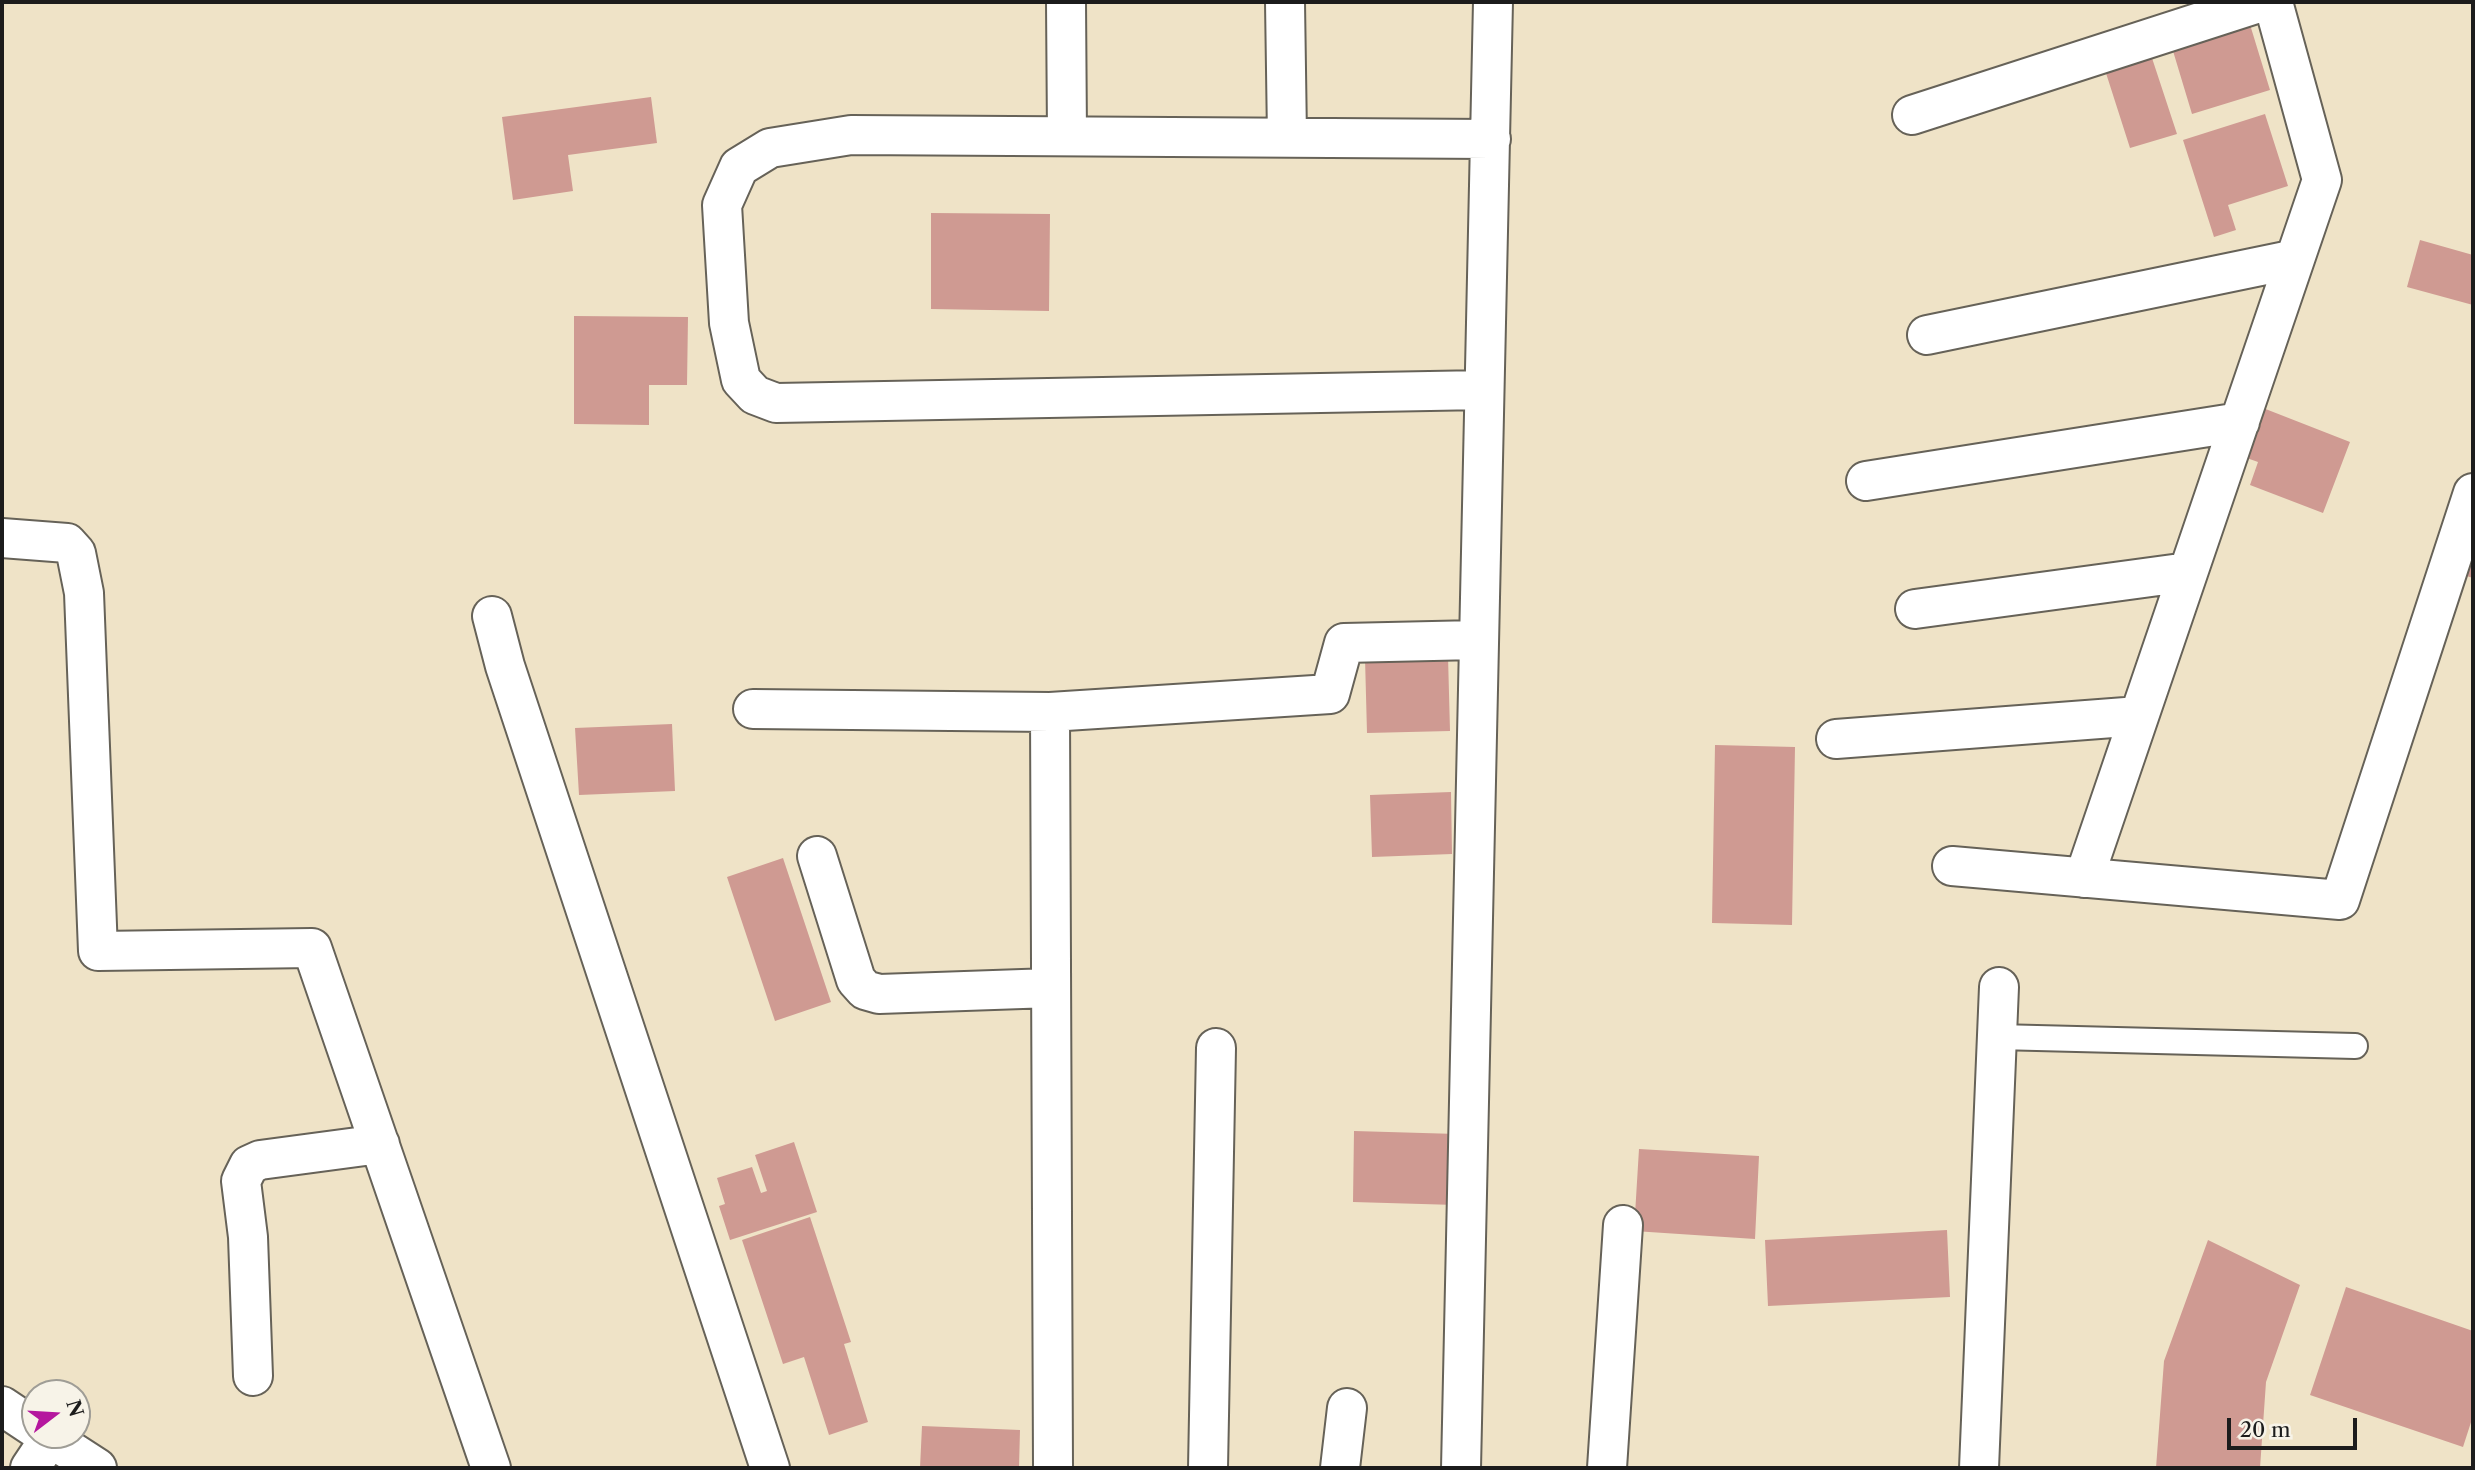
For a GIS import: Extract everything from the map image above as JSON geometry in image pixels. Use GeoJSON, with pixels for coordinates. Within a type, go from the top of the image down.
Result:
{"type":"FeatureCollection","features":[{"type":"Feature","properties":{"kind":"street"},"geometry":{"type":"LineString","coordinates":[[1066,2],[1067,135]]}},
{"type":"Feature","properties":{"kind":"street"},"geometry":{"type":"LineString","coordinates":[[1285,2],[1287,137]]}},
{"type":"Feature","properties":{"kind":"street"},"geometry":{"type":"LineString","coordinates":[[1461,1468],[1493,2]]}},
{"type":"Feature","properties":{"kind":"street"},"geometry":{"type":"LineString","coordinates":[[1913,115],[2262,2]]}},
{"type":"Feature","properties":{"kind":"street"},"geometry":{"type":"LineString","coordinates":[[2084,878],[2322,180],[2273,2]]}},
{"type":"Feature","properties":{"kind":"street"},"geometry":{"type":"LineString","coordinates":[[1484,390],[776,404],[755,395],[741,380],[729,323],[722,205],[738,167],[770,148],[851,135],[1491,139]]}},
{"type":"Feature","properties":{"kind":"street"},"geometry":{"type":"LineString","coordinates":[[1927,335],[2295,259]]}},
{"type":"Feature","properties":{"kind":"street"},"geometry":{"type":"LineString","coordinates":[[1866,481],[2240,422]]}},
{"type":"Feature","properties":{"kind":"street"},"geometry":{"type":"LineString","coordinates":[[1952,866],[2340,900],[2473,494]]}},
{"type":"Feature","properties":{"kind":"street"},"geometry":{"type":"LineString","coordinates":[[2,538],[66,543],[76,553],[84,593],[98,950],[312,948],[491,1468]]}},
{"type":"Feature","properties":{"kind":"street"},"geometry":{"type":"LineString","coordinates":[[1915,609],[2188,572]]}},
{"type":"Feature","properties":{"kind":"street"},"geometry":{"type":"LineString","coordinates":[[492,616],[505,666],[770,1468]]}},
{"type":"Feature","properties":{"kind":"street"},"geometry":{"type":"LineString","coordinates":[[753,709],[1050,712],[1330,694],[1345,643],[1477,640]]}},
{"type":"Feature","properties":{"kind":"street"},"geometry":{"type":"LineString","coordinates":[[1050,712],[1053,1468]]}},
{"type":"Feature","properties":{"kind":"street"},"geometry":{"type":"LineString","coordinates":[[1836,739],[2140,716]]}},
{"type":"Feature","properties":{"kind":"street"},"geometry":{"type":"LineString","coordinates":[[817,856],[856,980],[865,990],[879,994],[1051,988]]}},
{"type":"Feature","properties":{"kind":"street"},"geometry":{"type":"LineString","coordinates":[[1979,1468],[1999,988]]}},
{"type":"Feature","properties":{"kind":"street"},"geometry":{"type":"LineString","coordinates":[[1208,1468],[1216,1048]]}},
{"type":"Feature","properties":{"kind":"street"},"geometry":{"type":"LineString","coordinates":[[253,1376],[242,1181],[249,1165],[260,1160],[380,1144]]}},
{"type":"Feature","properties":{"kind":"street"},"geometry":{"type":"LineString","coordinates":[[1607,1468],[1623,1225]]}},
{"type":"Feature","properties":{"kind":"street"},"geometry":{"type":"LineString","coordinates":[[2,1406],[21,1424]]}},
{"type":"Feature","properties":{"kind":"street"},"geometry":{"type":"LineString","coordinates":[[1340,1468],[1347,1408]]}},
{"type":"Feature","properties":{"kind":"street"},"geometry":{"type":"LineString","coordinates":[[55,1449],[97,1468]]}},
{"type":"Feature","properties":{"kind":"lane"},"geometry":{"type":"LineString","coordinates":[[1997,1037],[2356,1045]]}},
{"type":"Feature","properties":{"kind":"building"},"geometry":{"type":"Polygon","coordinates":[[[2248,18],[2270,90],[2192,114],[2170,41],[2248,18]]]}},
{"type":"Feature","properties":{"kind":"building"},"geometry":{"type":"Polygon","coordinates":[[[2151,55],[2177,134],[2130,148],[2105,70],[2151,55]]]}},
{"type":"Feature","properties":{"kind":"building"},"geometry":{"type":"Polygon","coordinates":[[[651,97],[657,143],[568,155],[573,191],[513,200],[502,117],[651,97]]]}},
{"type":"Feature","properties":{"kind":"building"},"geometry":{"type":"Polygon","coordinates":[[[2265,114],[2288,186],[2228,205],[2236,230],[2214,237],[2183,140],[2265,114]]]}},
{"type":"Feature","properties":{"kind":"building"},"geometry":{"type":"Polygon","coordinates":[[[931,213],[1050,214],[1049,311],[931,309],[931,213]]]}},
{"type":"Feature","properties":{"kind":"building"},"geometry":{"type":"Polygon","coordinates":[[[2420,240],[2473,255],[2473,305],[2407,287],[2420,240]]]}},
{"type":"Feature","properties":{"kind":"building"},"geometry":{"type":"Polygon","coordinates":[[[574,316],[688,317],[687,385],[649,385],[649,425],[574,424],[574,316]]]}},
{"type":"Feature","properties":{"kind":"building"},"geometry":{"type":"Polygon","coordinates":[[[2263,408],[2350,442],[2323,513],[2250,485],[2258,462],[2244,457],[2263,408]]]}},
{"type":"Feature","properties":{"kind":"building"},"geometry":{"type":"Polygon","coordinates":[[[2473,522],[2473,578],[2457,573],[2473,522]]]}},
{"type":"Feature","properties":{"kind":"building"},"geometry":{"type":"Polygon","coordinates":[[[1448,656],[1450,731],[1367,733],[1365,658],[1448,656]]]}},
{"type":"Feature","properties":{"kind":"building"},"geometry":{"type":"Polygon","coordinates":[[[672,724],[675,791],[579,795],[575,728],[672,724]]]}},
{"type":"Feature","properties":{"kind":"building"},"geometry":{"type":"Polygon","coordinates":[[[1715,745],[1795,747],[1792,925],[1712,923],[1715,745]]]}},
{"type":"Feature","properties":{"kind":"building"},"geometry":{"type":"Polygon","coordinates":[[[1451,792],[1452,854],[1372,857],[1370,795],[1451,792]]]}},
{"type":"Feature","properties":{"kind":"building"},"geometry":{"type":"Polygon","coordinates":[[[783,858],[831,1002],[775,1021],[727,877],[783,858]]]}},
{"type":"Feature","properties":{"kind":"building"},"geometry":{"type":"Polygon","coordinates":[[[1354,1131],[1457,1134],[1456,1205],[1353,1202],[1354,1131]]]}},
{"type":"Feature","properties":{"kind":"building"},"geometry":{"type":"Polygon","coordinates":[[[794,1142],[817,1212],[730,1240],[719,1206],[725,1204],[717,1178],[752,1167],[761,1193],[767,1191],[755,1155],[794,1142]]]}},
{"type":"Feature","properties":{"kind":"building"},"geometry":{"type":"Polygon","coordinates":[[[1639,1149],[1759,1156],[1755,1239],[1634,1231],[1639,1149]]]}},
{"type":"Feature","properties":{"kind":"building"},"geometry":{"type":"Polygon","coordinates":[[[810,1217],[851,1342],[844,1344],[868,1422],[829,1435],[804,1357],[783,1364],[742,1240],[810,1217]]]}},
{"type":"Feature","properties":{"kind":"building"},"geometry":{"type":"Polygon","coordinates":[[[1947,1230],[1950,1297],[1768,1306],[1765,1240],[1947,1230]]]}},
{"type":"Feature","properties":{"kind":"building"},"geometry":{"type":"Polygon","coordinates":[[[2208,1240],[2300,1285],[2266,1382],[2260,1468],[2156,1468],[2164,1361],[2208,1240]]]}},
{"type":"Feature","properties":{"kind":"building"},"geometry":{"type":"Polygon","coordinates":[[[2346,1287],[2473,1331],[2473,1416],[2463,1447],[2310,1395],[2346,1287]]]}},
{"type":"Feature","properties":{"kind":"building"},"geometry":{"type":"Polygon","coordinates":[[[922,1426],[1020,1430],[1019,1468],[920,1468],[922,1426]]]}}]}
